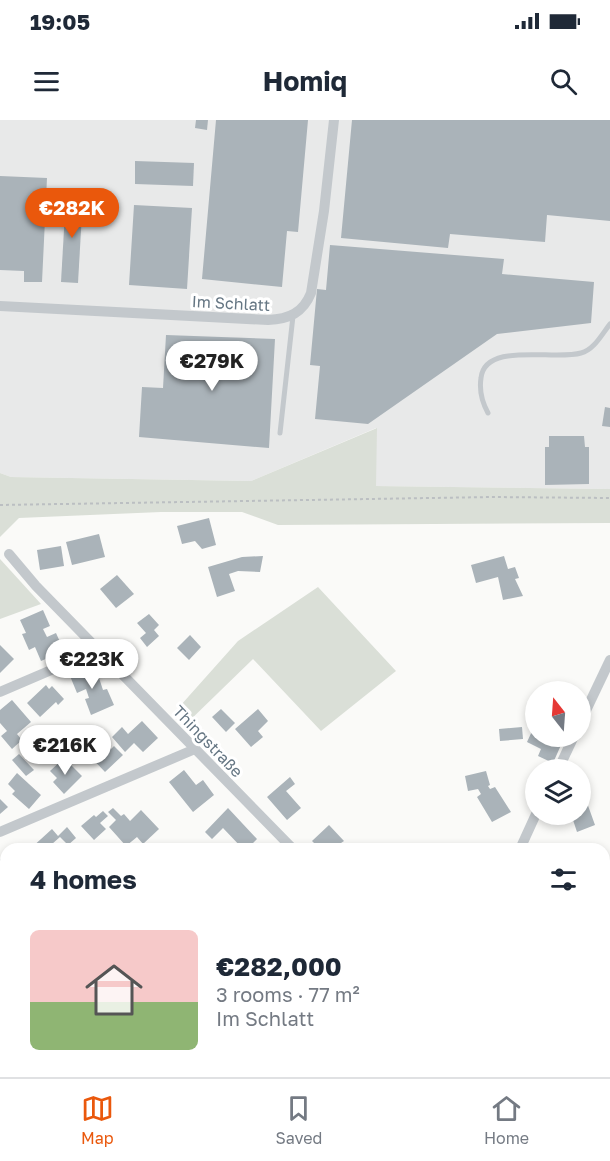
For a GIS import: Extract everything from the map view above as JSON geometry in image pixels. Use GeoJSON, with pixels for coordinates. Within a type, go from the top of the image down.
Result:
{"type":"FeatureCollection","features":[{"type":"Feature","properties":{"kind":"street","name":"Im Schlatt"},"geometry":{"type":"LineString","coordinates":[[0,306],[268,320],[293,316],[307,302],[311,293],[324,211],[334,120]]}},
{"type":"Feature","properties":{"kind":"street","name":"Thingstraße"},"geometry":{"type":"LineString","coordinates":[[9,554],[98,650],[287,843]]}},
{"type":"Feature","properties":{"kind":"street"},"geometry":{"type":"LineString","coordinates":[[0,692],[98,650]]}},
{"type":"Feature","properties":{"kind":"street"},"geometry":{"type":"LineString","coordinates":[[591,700],[610,660]]}},
{"type":"Feature","properties":{"kind":"street"},"geometry":{"type":"LineString","coordinates":[[0,832],[195,749]]}},
{"type":"Feature","properties":{"kind":"street"},"geometry":{"type":"LineString","coordinates":[[523,843],[531,825]]}},
{"type":"Feature","properties":{"kind":"lane"},"geometry":{"type":"LineString","coordinates":[[280,433],[293,316]]}},
{"type":"Feature","properties":{"kind":"lane"},"geometry":{"type":"LineString","coordinates":[[488,413],[483,403],[480,387],[482,372],[490,360],[510,355],[554,357],[582,353],[593,346],[610,324]]}},
{"type":"Feature","properties":{"kind":"path"},"geometry":{"type":"LineString","coordinates":[[0,505],[492,497],[610,498]]}},
{"type":"Feature","properties":{"kind":"shaded area"},"geometry":{"type":"Polygon","coordinates":[[[0,120],[610,120],[610,489],[375,486],[376,428],[251,481],[11,477],[0,473],[0,120]]]}},
{"type":"Feature","properties":{"kind":"shaded area"},"geometry":{"type":"Polygon","coordinates":[[[377,428],[376,486],[610,489],[610,523],[278,525],[242,512],[161,512],[19,518],[0,537],[0,473],[11,477],[251,481],[377,428]]]}},
{"type":"Feature","properties":{"kind":"shaded area"},"geometry":{"type":"Polygon","coordinates":[[[0,559],[41,604],[0,619],[0,559]]]}},
{"type":"Feature","properties":{"kind":"shaded area"},"geometry":{"type":"Polygon","coordinates":[[[318,587],[396,671],[321,731],[253,659],[183,727],[172,715],[238,641],[318,587]]]}},
{"type":"Feature","properties":{"kind":"building"},"geometry":{"type":"Polygon","coordinates":[[[196,120],[208,120],[207,130],[195,128],[196,120]]]}},
{"type":"Feature","properties":{"kind":"building"},"geometry":{"type":"Polygon","coordinates":[[[216,120],[308,120],[298,232],[287,231],[282,287],[202,279],[216,120]]]}},
{"type":"Feature","properties":{"kind":"building"},"geometry":{"type":"Polygon","coordinates":[[[352,120],[610,120],[610,221],[547,215],[545,242],[450,234],[448,248],[341,238],[352,120]]]}},
{"type":"Feature","properties":{"kind":"building"},"geometry":{"type":"Polygon","coordinates":[[[135,161],[194,163],[193,186],[135,184],[135,161]]]}},
{"type":"Feature","properties":{"kind":"building"},"geometry":{"type":"Polygon","coordinates":[[[0,176],[47,178],[42,282],[24,282],[24,271],[0,270],[0,176]]]}},
{"type":"Feature","properties":{"kind":"building"},"geometry":{"type":"Polygon","coordinates":[[[66,195],[83,196],[78,283],[61,282],[66,195]]]}},
{"type":"Feature","properties":{"kind":"building"},"geometry":{"type":"Polygon","coordinates":[[[134,205],[192,208],[187,289],[129,285],[134,205]]]}},
{"type":"Feature","properties":{"kind":"building"},"geometry":{"type":"Polygon","coordinates":[[[330,245],[504,259],[502,274],[594,282],[591,323],[497,334],[368,424],[315,419],[320,366],[310,365],[317,289],[326,290],[330,245]]]}},
{"type":"Feature","properties":{"kind":"building"},"geometry":{"type":"Polygon","coordinates":[[[166,335],[275,339],[269,448],[139,437],[142,387],[163,388],[166,335]]]}},
{"type":"Feature","properties":{"kind":"building"},"geometry":{"type":"Polygon","coordinates":[[[605,407],[610,408],[610,427],[602,426],[605,407]]]}},
{"type":"Feature","properties":{"kind":"building"},"geometry":{"type":"Polygon","coordinates":[[[549,436],[584,436],[585,447],[589,447],[589,484],[545,485],[545,447],[549,447],[549,436]]]}},
{"type":"Feature","properties":{"kind":"building"},"geometry":{"type":"Polygon","coordinates":[[[209,518],[216,545],[202,549],[195,541],[182,544],[177,526],[209,518]]]}},
{"type":"Feature","properties":{"kind":"building"},"geometry":{"type":"Polygon","coordinates":[[[99,534],[105,557],[72,565],[66,542],[99,534]]]}},
{"type":"Feature","properties":{"kind":"building"},"geometry":{"type":"Polygon","coordinates":[[[61,546],[64,566],[40,570],[37,550],[61,546]]]}},
{"type":"Feature","properties":{"kind":"building"},"geometry":{"type":"Polygon","coordinates":[[[263,556],[260,572],[238,571],[229,574],[235,591],[217,597],[208,567],[242,557],[263,556]]]}},
{"type":"Feature","properties":{"kind":"building"},"geometry":{"type":"Polygon","coordinates":[[[504,556],[508,569],[515,567],[519,578],[515,579],[523,596],[503,600],[498,577],[476,583],[471,565],[504,556]]]}},
{"type":"Feature","properties":{"kind":"building"},"geometry":{"type":"Polygon","coordinates":[[[117,575],[134,594],[116,608],[100,589],[117,575]]]}},
{"type":"Feature","properties":{"kind":"building"},"geometry":{"type":"Polygon","coordinates":[[[43,610],[50,626],[43,629],[47,637],[56,633],[64,651],[41,661],[35,647],[29,650],[22,634],[26,633],[20,620],[43,610]]]}},
{"type":"Feature","properties":{"kind":"building"},"geometry":{"type":"Polygon","coordinates":[[[149,614],[159,625],[154,630],[159,636],[147,647],[140,638],[146,633],[137,623],[149,614]]]}},
{"type":"Feature","properties":{"kind":"building"},"geometry":{"type":"Polygon","coordinates":[[[190,635],[201,647],[189,660],[177,648],[190,635]]]}},
{"type":"Feature","properties":{"kind":"building"},"geometry":{"type":"Polygon","coordinates":[[[0,645],[14,659],[0,673],[0,645]]]}},
{"type":"Feature","properties":{"kind":"building"},"geometry":{"type":"Polygon","coordinates":[[[95,666],[103,690],[107,689],[114,705],[91,715],[85,699],[89,698],[86,689],[77,693],[70,676],[95,666]]]}},
{"type":"Feature","properties":{"kind":"building"},"geometry":{"type":"Polygon","coordinates":[[[46,685],[49,689],[52,686],[64,699],[58,705],[56,702],[40,717],[27,703],[46,685]]]}},
{"type":"Feature","properties":{"kind":"building"},"geometry":{"type":"Polygon","coordinates":[[[12,700],[31,722],[17,734],[22,740],[12,749],[1,736],[7,731],[0,723],[0,710],[12,700]]]}},
{"type":"Feature","properties":{"kind":"building"},"geometry":{"type":"Polygon","coordinates":[[[221,709],[235,723],[226,732],[212,717],[221,709]]]}},
{"type":"Feature","properties":{"kind":"building"},"geometry":{"type":"Polygon","coordinates":[[[258,709],[268,721],[258,731],[263,737],[251,747],[235,729],[258,709]]]}},
{"type":"Feature","properties":{"kind":"building"},"geometry":{"type":"Polygon","coordinates":[[[142,721],[158,738],[143,752],[134,743],[125,752],[112,737],[122,727],[128,734],[142,721]]]}},
{"type":"Feature","properties":{"kind":"building"},"geometry":{"type":"Polygon","coordinates":[[[522,727],[523,739],[500,741],[499,729],[522,727]]]}},
{"type":"Feature","properties":{"kind":"building"},"geometry":{"type":"Polygon","coordinates":[[[61,732],[67,740],[74,735],[86,750],[81,755],[74,746],[52,764],[40,749],[61,732]]]}},
{"type":"Feature","properties":{"kind":"building"},"geometry":{"type":"Polygon","coordinates":[[[101,738],[111,749],[114,746],[123,755],[105,772],[86,752],[101,738]]]}},
{"type":"Feature","properties":{"kind":"building"},"geometry":{"type":"Polygon","coordinates":[[[537,747],[560,747],[555,759],[544,759],[538,756],[541,749],[537,747]]]}},
{"type":"Feature","properties":{"kind":"building"},"geometry":{"type":"Polygon","coordinates":[[[19,754],[34,770],[26,776],[12,760],[19,754]]]}},
{"type":"Feature","properties":{"kind":"building"},"geometry":{"type":"Polygon","coordinates":[[[64,758],[82,776],[64,794],[53,782],[57,778],[50,771],[64,758]]]}},
{"type":"Feature","properties":{"kind":"building"},"geometry":{"type":"Polygon","coordinates":[[[184,770],[196,785],[203,780],[214,795],[193,812],[169,782],[184,770]]]}},
{"type":"Feature","properties":{"kind":"building"},"geometry":{"type":"Polygon","coordinates":[[[486,771],[490,785],[488,786],[490,789],[495,787],[511,812],[492,822],[477,797],[481,794],[478,789],[468,791],[465,776],[486,771]]]}},
{"type":"Feature","properties":{"kind":"building"},"geometry":{"type":"Polygon","coordinates":[[[17,773],[41,795],[29,809],[12,794],[15,791],[8,784],[17,773]]]}},
{"type":"Feature","properties":{"kind":"building"},"geometry":{"type":"Polygon","coordinates":[[[290,777],[295,784],[286,791],[301,808],[287,820],[267,797],[290,777]]]}},
{"type":"Feature","properties":{"kind":"building"},"geometry":{"type":"Polygon","coordinates":[[[0,799],[8,807],[0,814],[0,799]]]}},
{"type":"Feature","properties":{"kind":"building"},"geometry":{"type":"Polygon","coordinates":[[[113,808],[121,816],[124,814],[130,821],[141,810],[159,829],[144,843],[137,837],[130,843],[123,843],[109,827],[116,820],[108,812],[113,808]]]}},
{"type":"Feature","properties":{"kind":"building"},"geometry":{"type":"Polygon","coordinates":[[[228,808],[257,839],[253,843],[237,843],[223,828],[212,839],[205,832],[228,808]]]}},
{"type":"Feature","properties":{"kind":"building"},"geometry":{"type":"Polygon","coordinates":[[[103,811],[108,816],[100,823],[106,829],[94,840],[81,826],[103,811]]]}},
{"type":"Feature","properties":{"kind":"building"},"geometry":{"type":"Polygon","coordinates":[[[591,814],[595,825],[577,832],[575,825],[591,825],[591,814]]]}},
{"type":"Feature","properties":{"kind":"building"},"geometry":{"type":"Polygon","coordinates":[[[329,825],[344,841],[314,843],[312,841],[329,825]]]}},
{"type":"Feature","properties":{"kind":"building"},"geometry":{"type":"Polygon","coordinates":[[[67,827],[76,838],[70,843],[66,843],[60,837],[53,843],[37,843],[52,829],[58,836],[67,827]]]}}]}
